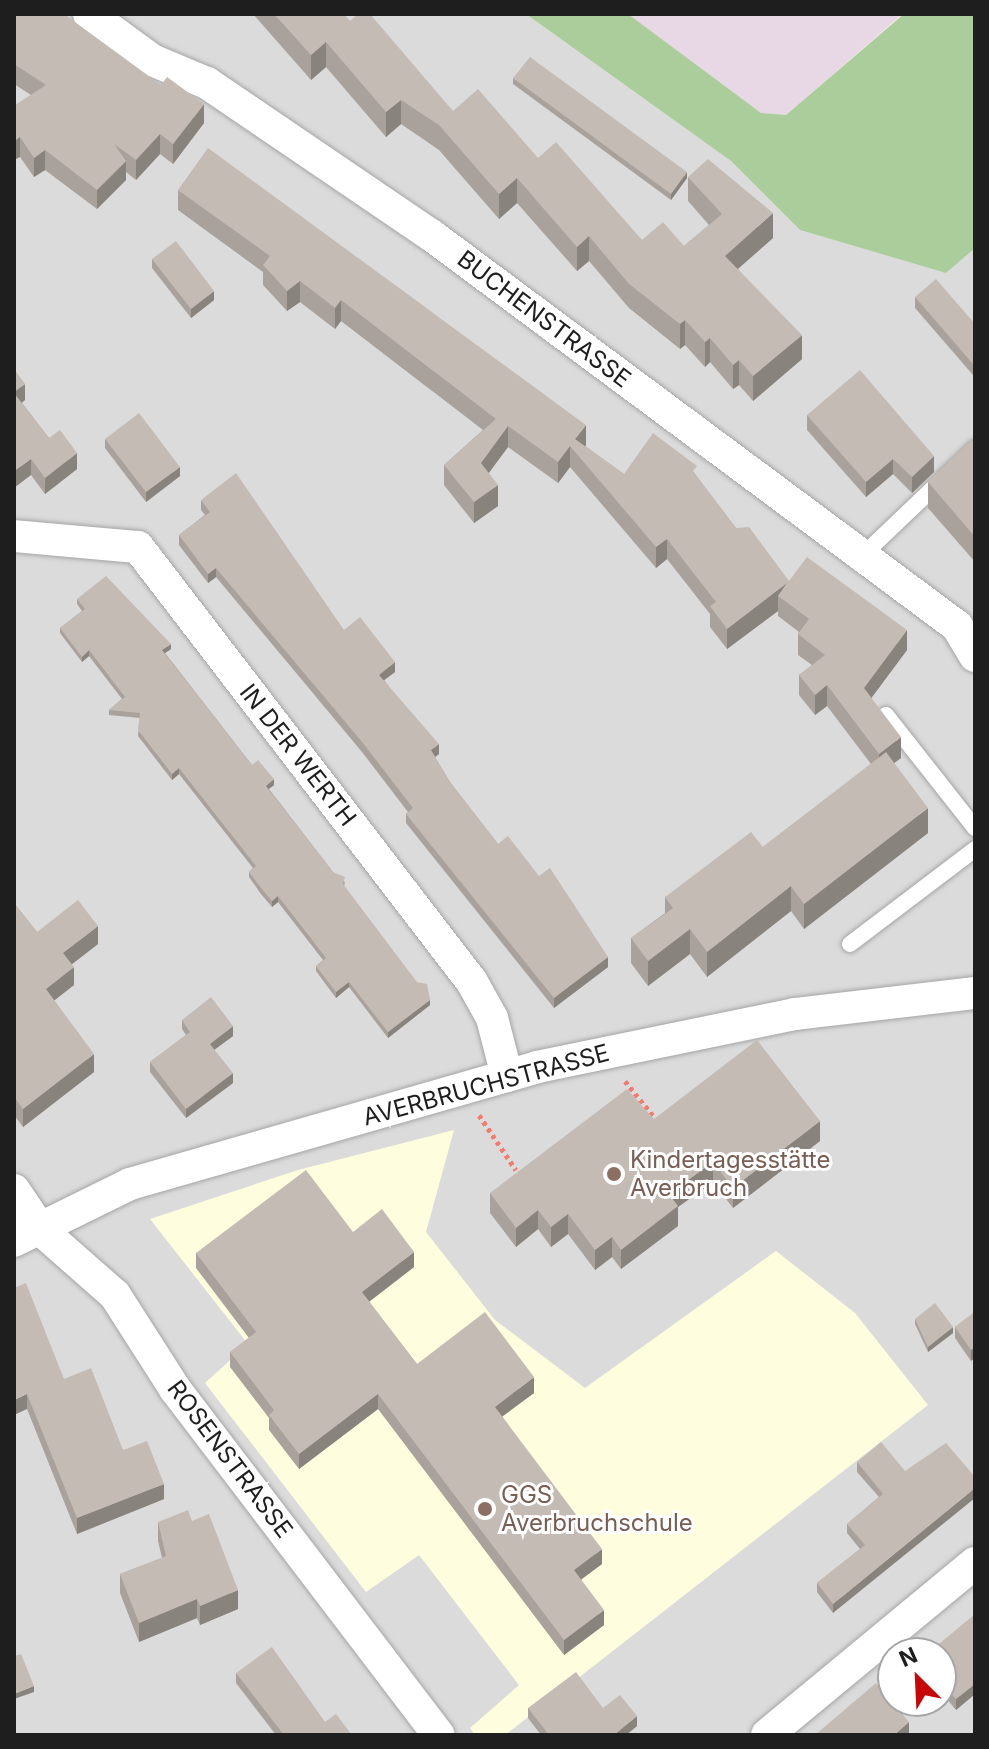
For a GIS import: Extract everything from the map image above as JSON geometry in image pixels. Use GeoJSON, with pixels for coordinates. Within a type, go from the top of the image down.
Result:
{"type":"FeatureCollection","features":[{"type":"Feature","properties":{"kind":"street","name":"BUCHENSTRASSE"},"geometry":{"type":"LineString","coordinates":[[89,14],[152,60],[207,83],[431,235],[957,626],[975,656]]}},
{"type":"Feature","properties":{"kind":"street","name":"IN DER WERTH"},"geometry":{"type":"LineString","coordinates":[[14,536],[138,547],[472,982],[492,1018],[507,1076]]}},
{"type":"Feature","properties":{"kind":"street","name":"AVERBRUCHSTRASSE"},"geometry":{"type":"LineString","coordinates":[[28,1236],[130,1184],[507,1076],[795,1014],[975,993]]}},
{"type":"Feature","properties":{"kind":"street","name":"ROSENSTRASSE"},"geometry":{"type":"LineString","coordinates":[[14,1190],[28,1236],[115,1295],[175,1389],[439,1735]]}},
{"type":"Feature","properties":{"kind":"street"},"geometry":{"type":"LineString","coordinates":[[767,1735],[975,1563]]}},
{"type":"Feature","properties":{"kind":"lane"},"geometry":{"type":"LineString","coordinates":[[862,556],[975,448]]}},
{"type":"Feature","properties":{"kind":"lane"},"geometry":{"type":"LineString","coordinates":[[886,715],[975,828]]}},
{"type":"Feature","properties":{"kind":"lane"},"geometry":{"type":"LineString","coordinates":[[850,944],[975,849]]}},
{"type":"Feature","properties":{"kind":"path"},"geometry":{"type":"LineString","coordinates":[[470,1086],[485,1132],[516,1170]]}},
{"type":"Feature","properties":{"kind":"path"},"geometry":{"type":"LineString","coordinates":[[635,1094],[665,1130]]}},
{"type":"Feature","properties":{"kind":"shaded area"},"geometry":{"type":"Polygon","coordinates":[[[14,14],[526,14],[731,161],[800,230],[946,273],[975,248],[975,1735],[14,1735],[14,14]]]}},
{"type":"Feature","properties":{"kind":"shaded area"},"geometry":{"type":"Polygon","coordinates":[[[628,14],[902,14],[786,115],[761,113],[628,14]]]}},
{"type":"Feature","properties":{"kind":"shaded area"},"geometry":{"type":"Polygon","coordinates":[[[454,1130],[426,1232],[495,1320],[585,1388],[776,1251],[855,1313],[928,1405],[505,1735],[475,1735],[470,1728],[519,1685],[419,1555],[366,1592],[205,1383],[248,1344],[150,1219],[298,1170],[454,1130]]]}},
{"type":"Feature","properties":{"kind":"green space"},"geometry":{"type":"Polygon","coordinates":[[[526,14],[628,14],[761,113],[786,115],[904,14],[975,14],[975,248],[946,273],[800,230],[731,161],[526,14]]]}},
{"type":"Feature","properties":{"kind":"building"},"geometry":{"type":"Polygon","coordinates":[[[14,14],[64,14],[161,85],[167,77],[204,104],[173,144],[160,134],[136,160],[114,144],[126,161],[97,190],[45,150],[34,158],[20,137],[14,141],[14,106],[46,85],[14,64],[14,14]]]}},
{"type":"Feature","properties":{"kind":"building"},"geometry":{"type":"Polygon","coordinates":[[[274,14],[343,14],[350,21],[358,14],[370,14],[453,111],[478,89],[538,158],[556,142],[642,240],[663,222],[684,246],[722,214],[688,177],[708,159],[773,213],[725,256],[802,335],[753,376],[739,360],[733,365],[710,338],[705,342],[685,320],[680,324],[629,284],[589,236],[577,247],[517,178],[499,194],[439,125],[401,100],[386,112],[326,42],[311,55],[274,14]]]}},
{"type":"Feature","properties":{"kind":"building"},"geometry":{"type":"Polygon","coordinates":[[[530,57],[687,172],[671,194],[513,78],[530,57]]]}},
{"type":"Feature","properties":{"kind":"building"},"geometry":{"type":"Polygon","coordinates":[[[208,148],[586,425],[575,439],[624,474],[653,433],[697,466],[693,471],[736,528],[749,527],[789,581],[807,557],[907,630],[864,688],[901,737],[879,754],[827,685],[815,695],[799,675],[825,655],[798,634],[809,619],[778,596],[787,583],[727,629],[710,606],[716,602],[667,539],[656,547],[570,446],[558,462],[508,426],[481,463],[498,485],[474,502],[444,465],[496,419],[341,300],[335,308],[300,281],[287,291],[263,265],[270,256],[178,190],[208,148]]]}},
{"type":"Feature","properties":{"kind":"building"},"geometry":{"type":"Polygon","coordinates":[[[176,241],[214,291],[191,309],[152,259],[176,241]]]}},
{"type":"Feature","properties":{"kind":"building"},"geometry":{"type":"Polygon","coordinates":[[[936,279],[975,324],[973,364],[915,297],[936,279]]]}},
{"type":"Feature","properties":{"kind":"building"},"geometry":{"type":"Polygon","coordinates":[[[14,369],[25,384],[14,392],[14,369]]]}},
{"type":"Feature","properties":{"kind":"building"},"geometry":{"type":"Polygon","coordinates":[[[860,370],[934,456],[912,477],[893,459],[866,482],[807,415],[860,370]]]}},
{"type":"Feature","properties":{"kind":"building"},"geometry":{"type":"Polygon","coordinates":[[[14,393],[49,438],[60,430],[77,453],[45,478],[31,459],[14,471],[14,393]]]}},
{"type":"Feature","properties":{"kind":"building"},"geometry":{"type":"Polygon","coordinates":[[[139,413],[180,467],[146,492],[105,439],[139,413]]]}},
{"type":"Feature","properties":{"kind":"building"},"geometry":{"type":"Polygon","coordinates":[[[975,437],[975,537],[928,482],[975,437]]]}},
{"type":"Feature","properties":{"kind":"building"},"geometry":{"type":"Polygon","coordinates":[[[236,473],[344,630],[360,617],[395,662],[379,675],[439,744],[431,750],[450,782],[498,844],[508,836],[539,876],[550,868],[608,957],[554,998],[406,814],[413,808],[362,742],[216,568],[208,574],[179,535],[210,512],[201,500],[236,473]]]}},
{"type":"Feature","properties":{"kind":"building"},"geometry":{"type":"Polygon","coordinates":[[[106,576],[171,644],[162,650],[252,765],[258,760],[274,779],[266,786],[333,872],[345,877],[343,884],[417,982],[427,984],[430,1000],[388,1032],[349,982],[336,992],[316,966],[326,958],[278,896],[272,901],[261,888],[249,872],[256,866],[179,768],[172,774],[138,730],[140,713],[109,710],[125,697],[89,650],[82,657],[60,628],[85,609],[77,599],[106,576]]]}},
{"type":"Feature","properties":{"kind":"building"},"geometry":{"type":"Polygon","coordinates":[[[886,752],[928,808],[804,904],[791,886],[707,952],[690,929],[648,961],[631,938],[673,908],[665,897],[751,832],[763,847],[886,752]]]}},
{"type":"Feature","properties":{"kind":"building"},"geometry":{"type":"Polygon","coordinates":[[[78,900],[98,926],[63,953],[74,967],[46,989],[94,1054],[23,1109],[14,1097],[14,903],[37,932],[78,900]]]}},
{"type":"Feature","properties":{"kind":"building"},"geometry":{"type":"Polygon","coordinates":[[[211,997],[233,1026],[210,1044],[233,1073],[186,1109],[150,1062],[190,1032],[182,1020],[211,997]]]}},
{"type":"Feature","properties":{"kind":"building","name":"Kindertagesstätte Averbruch"},"geometry":{"type":"Polygon","coordinates":[[[757,1040],[820,1121],[733,1188],[713,1162],[669,1194],[678,1206],[621,1250],[612,1237],[595,1250],[568,1214],[551,1227],[538,1210],[516,1228],[490,1193],[627,1089],[654,1119],[757,1040]]]}},
{"type":"Feature","properties":{"kind":"building"},"geometry":{"type":"Polygon","coordinates":[[[306,1170],[353,1232],[382,1209],[414,1252],[362,1292],[417,1364],[485,1312],[534,1377],[495,1407],[602,1549],[574,1570],[604,1610],[564,1640],[378,1394],[299,1454],[269,1415],[274,1410],[230,1352],[256,1332],[196,1253],[306,1170]]]}},
{"type":"Feature","properties":{"kind":"building"},"geometry":{"type":"Polygon","coordinates":[[[26,1283],[64,1379],[91,1368],[123,1450],[147,1441],[164,1484],[77,1518],[27,1394],[14,1400],[14,1288],[26,1283]]]}},
{"type":"Feature","properties":{"kind":"building"},"geometry":{"type":"Polygon","coordinates":[[[935,1303],[953,1327],[928,1347],[915,1319],[935,1303]]]}},
{"type":"Feature","properties":{"kind":"building"},"geometry":{"type":"Polygon","coordinates":[[[975,1312],[975,1347],[971,1350],[955,1327],[975,1312]]]}},
{"type":"Feature","properties":{"kind":"building"},"geometry":{"type":"Polygon","coordinates":[[[881,1442],[905,1471],[946,1443],[975,1477],[975,1488],[833,1604],[817,1583],[865,1545],[847,1524],[883,1494],[857,1462],[881,1442]]]}},
{"type":"Feature","properties":{"kind":"building"},"geometry":{"type":"Polygon","coordinates":[[[188,1510],[192,1521],[209,1514],[238,1590],[200,1606],[197,1599],[139,1623],[120,1574],[166,1556],[158,1522],[188,1510]]]}},
{"type":"Feature","properties":{"kind":"building"},"geometry":{"type":"Polygon","coordinates":[[[975,1614],[975,1684],[957,1698],[957,1637],[947,1637],[975,1614]]]}},
{"type":"Feature","properties":{"kind":"building"},"geometry":{"type":"Polygon","coordinates":[[[272,1647],[325,1722],[336,1714],[352,1735],[284,1735],[236,1673],[272,1647]]]}},
{"type":"Feature","properties":{"kind":"building"},"geometry":{"type":"Polygon","coordinates":[[[21,1654],[34,1686],[14,1694],[14,1656],[21,1654]]]}},
{"type":"Feature","properties":{"kind":"building"},"geometry":{"type":"Polygon","coordinates":[[[576,1672],[603,1708],[620,1695],[637,1716],[614,1735],[549,1735],[528,1708],[576,1672]]]}},
{"type":"Feature","properties":{"kind":"building"},"geometry":{"type":"Polygon","coordinates":[[[876,1683],[877,1717],[905,1717],[909,1722],[894,1735],[815,1735],[876,1683]]]}},
{"type":"Feature","properties":{"kind":"place","name":"Kindertagesstätte Averbruch"},"geometry":{"type":"Point","coordinates":[614,1174]}},
{"type":"Feature","properties":{"kind":"place","name":"GGS Averbruchschule"},"geometry":{"type":"Point","coordinates":[485,1509]}}]}
